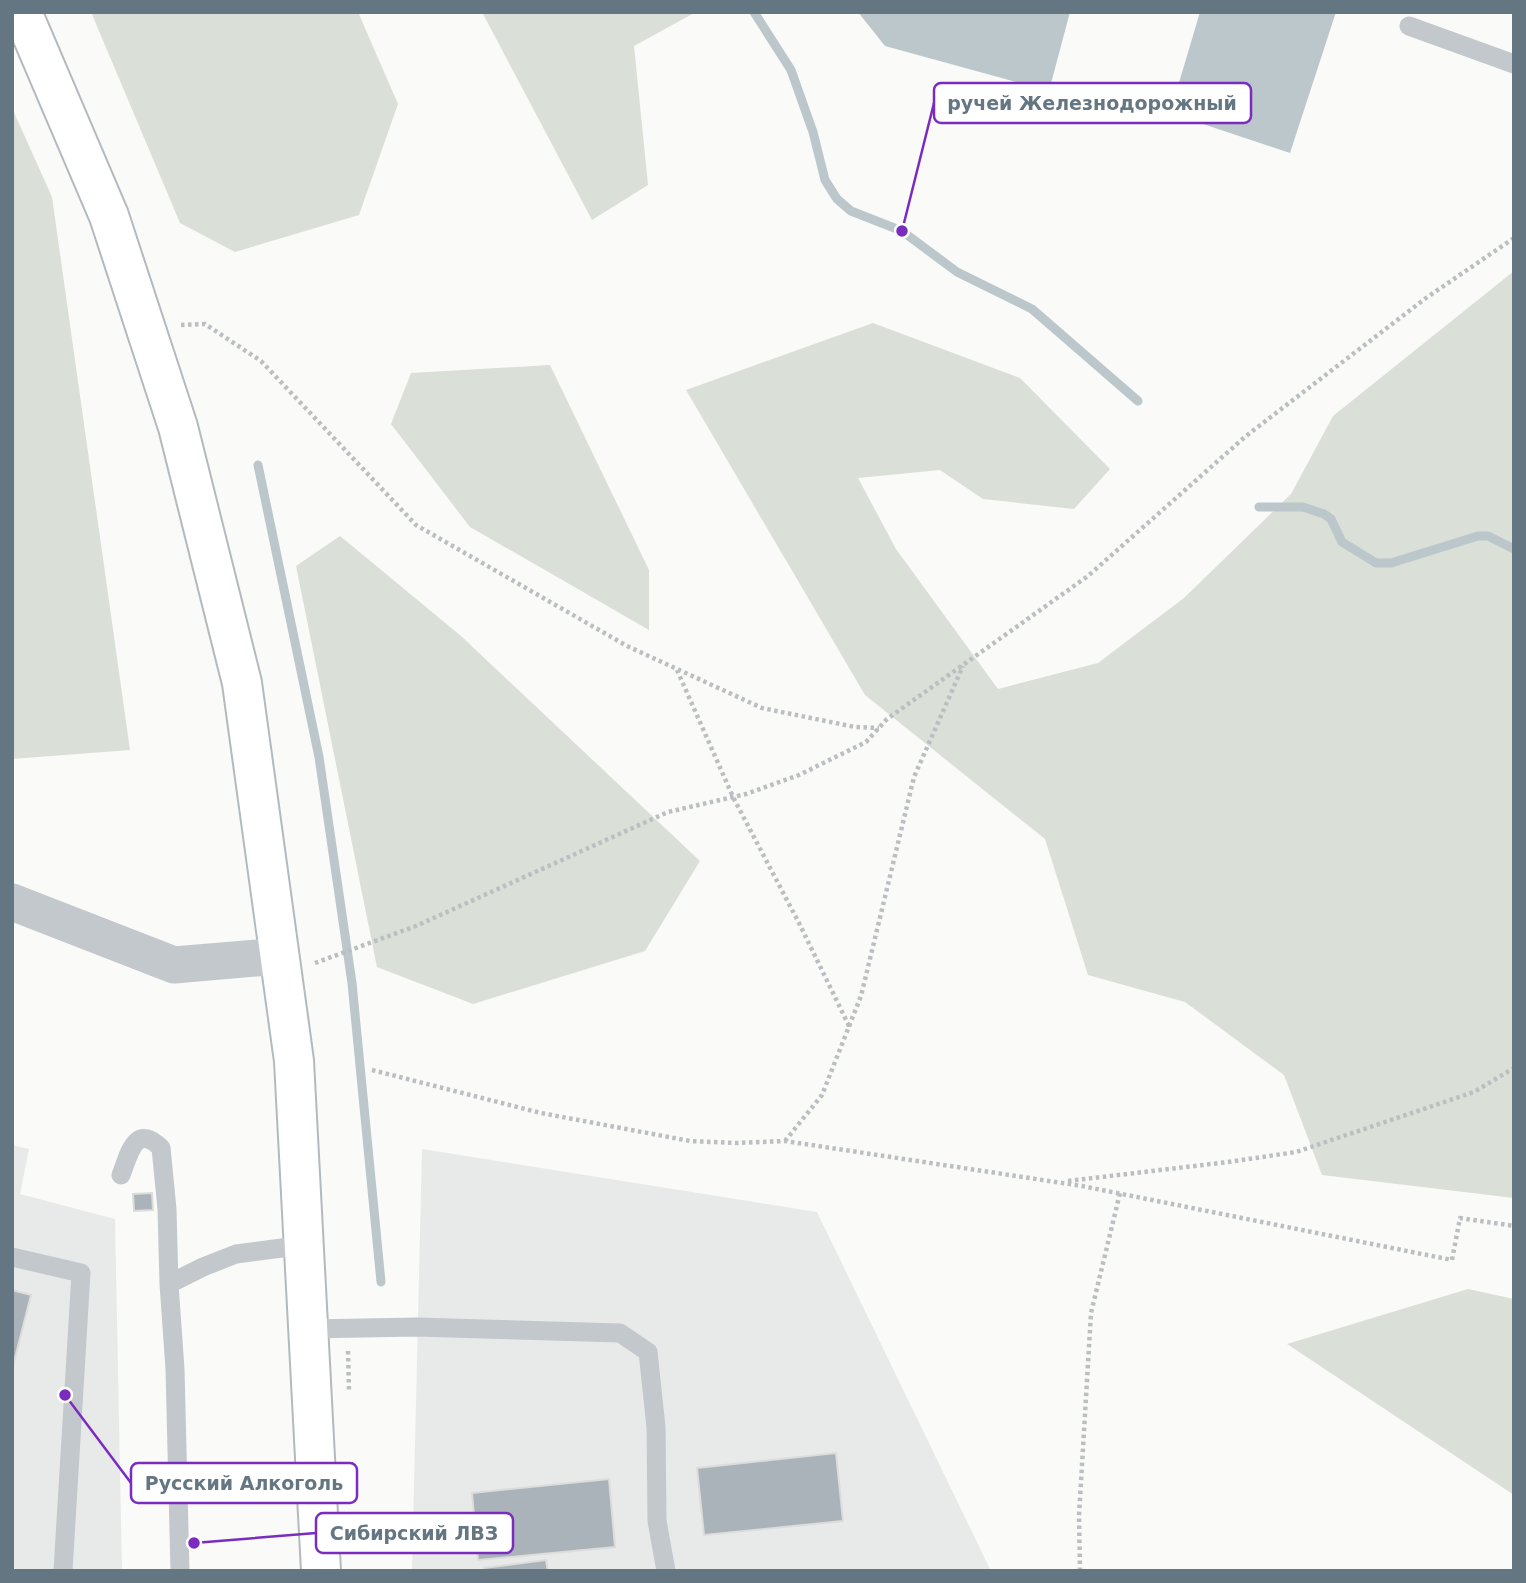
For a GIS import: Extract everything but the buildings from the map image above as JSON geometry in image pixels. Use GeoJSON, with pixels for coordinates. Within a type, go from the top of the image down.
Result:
{"type":"FeatureCollection","features":[{"type":"Feature","properties":{"kind":"main road"},"geometry":{"type":"LineString","coordinates":[[22,12],[109,216],[178,427],[242,682],[295,1061],[321,1571]]}},
{"type":"Feature","properties":{"kind":"street"},"geometry":{"type":"LineString","coordinates":[[12,902],[174,965],[281,966]]}},
{"type":"Feature","properties":{"kind":"lane"},"geometry":{"type":"LineString","coordinates":[[1409,26],[1514,64]]}},
{"type":"Feature","properties":{"kind":"lane"},"geometry":{"type":"LineString","coordinates":[[121,1175],[131,1147],[137,1140],[145,1138],[161,1148],[167,1209],[175,1369],[180,1571]]}},
{"type":"Feature","properties":{"kind":"lane"},"geometry":{"type":"LineString","coordinates":[[169,1284],[236,1254],[305,1245]]}},
{"type":"Feature","properties":{"kind":"lane"},"geometry":{"type":"LineString","coordinates":[[12,1257],[81,1273],[63,1571]]}},
{"type":"Feature","properties":{"kind":"lane"},"geometry":{"type":"LineString","coordinates":[[308,1329],[416,1327],[620,1334],[648,1352],[656,1427],[657,1521],[666,1571]]}},
{"type":"Feature","properties":{"kind":"path"},"geometry":{"type":"LineString","coordinates":[[281,966],[416,926],[668,812],[733,797],[799,775],[866,741],[887,719],[1088,576],[1246,436],[1426,298],[1514,238]]}},
{"type":"Feature","properties":{"kind":"path"},"geometry":{"type":"LineString","coordinates":[[145,327],[205,324],[239,346],[261,361],[416,525],[627,646],[762,708],[855,727],[879,728]]}},
{"type":"Feature","properties":{"kind":"path"},"geometry":{"type":"LineString","coordinates":[[785,1141],[822,1096],[861,996],[914,777],[963,665]]}},
{"type":"Feature","properties":{"kind":"path"},"geometry":{"type":"LineString","coordinates":[[677,669],[733,797],[849,1026]]}},
{"type":"Feature","properties":{"kind":"path"},"geometry":{"type":"LineString","coordinates":[[1059,1182],[1296,1152],[1474,1092],[1514,1068]]}},
{"type":"Feature","properties":{"kind":"path"},"geometry":{"type":"LineString","coordinates":[[372,1070],[541,1113],[690,1141],[785,1141],[1059,1182],[1452,1260],[1460,1218],[1514,1226]]}},
{"type":"Feature","properties":{"kind":"path"},"geometry":{"type":"LineString","coordinates":[[1080,1571],[1079,1516],[1091,1313],[1120,1193]]}},
{"type":"Feature","properties":{"kind":"shaded area"},"geometry":{"type":"Polygon","coordinates":[[[91,12],[358,12],[398,104],[359,215],[235,252],[180,223],[91,12]]]}},
{"type":"Feature","properties":{"kind":"shaded area"},"geometry":{"type":"Polygon","coordinates":[[[482,12],[696,12],[634,46],[648,185],[592,220],[482,12]]]}},
{"type":"Feature","properties":{"kind":"shaded area"},"geometry":{"type":"Polygon","coordinates":[[[858,12],[1070,12],[1049,91],[885,46],[858,12]]]}},
{"type":"Feature","properties":{"kind":"shaded area"},"geometry":{"type":"Polygon","coordinates":[[[1200,12],[1336,12],[1290,153],[1170,113],[1200,12]]]}},
{"type":"Feature","properties":{"kind":"shaded area"},"geometry":{"type":"Polygon","coordinates":[[[12,108],[52,197],[130,750],[12,759],[12,108]]]}},
{"type":"Feature","properties":{"kind":"shaded area"},"geometry":{"type":"Polygon","coordinates":[[[1514,271],[1514,1198],[1322,1175],[1284,1075],[1185,1002],[1088,975],[1045,839],[865,695],[686,390],[873,323],[1020,378],[1110,469],[1074,509],[983,499],[940,470],[858,478],[896,549],[998,689],[1098,663],[1184,598],[1291,494],[1333,416],[1514,271]]]}},
{"type":"Feature","properties":{"kind":"shaded area"},"geometry":{"type":"Polygon","coordinates":[[[550,365],[649,570],[649,630],[470,527],[391,424],[411,373],[550,365]]]}},
{"type":"Feature","properties":{"kind":"shaded area"},"geometry":{"type":"Polygon","coordinates":[[[340,536],[461,636],[700,861],[645,951],[473,1004],[377,967],[296,566],[340,536]]]}},
{"type":"Feature","properties":{"kind":"shaded area"},"geometry":{"type":"Polygon","coordinates":[[[12,1145],[29,1149],[20,1194],[115,1219],[122,1571],[12,1571],[12,1145]]]}},
{"type":"Feature","properties":{"kind":"shaded area"},"geometry":{"type":"Polygon","coordinates":[[[422,1149],[817,1212],[991,1571],[412,1571],[422,1149]]]}},
{"type":"Feature","properties":{"kind":"shaded area"},"geometry":{"type":"Polygon","coordinates":[[[1468,1289],[1514,1299],[1514,1495],[1287,1344],[1468,1289]]]}},
{"type":"Feature","properties":{"kind":"waterway"},"geometry":{"type":"LineString","coordinates":[[754,12],[791,70],[813,132],[825,180],[837,199],[851,211],[902,231],[957,272],[1032,309],[1138,401]]}},
{"type":"Feature","properties":{"kind":"waterway"},"geometry":{"type":"LineString","coordinates":[[258,465],[319,757],[352,983],[381,1282]]}},
{"type":"Feature","properties":{"kind":"waterway"},"geometry":{"type":"LineString","coordinates":[[1259,507],[1303,507],[1324,514],[1331,519],[1342,542],[1376,563],[1391,563],[1478,536],[1488,536],[1514,549]]}},
{"type":"Feature","properties":{"kind":"place","name":"ручей Железнодорожный"},"geometry":{"type":"Point","coordinates":[902,231]}},
{"type":"Feature","properties":{"kind":"place","name":"Русский Алкоголь"},"geometry":{"type":"Point","coordinates":[65,1395]}},
{"type":"Feature","properties":{"kind":"place","name":"Сибирский ЛВЗ"},"geometry":{"type":"Point","coordinates":[194,1543]}}]}
